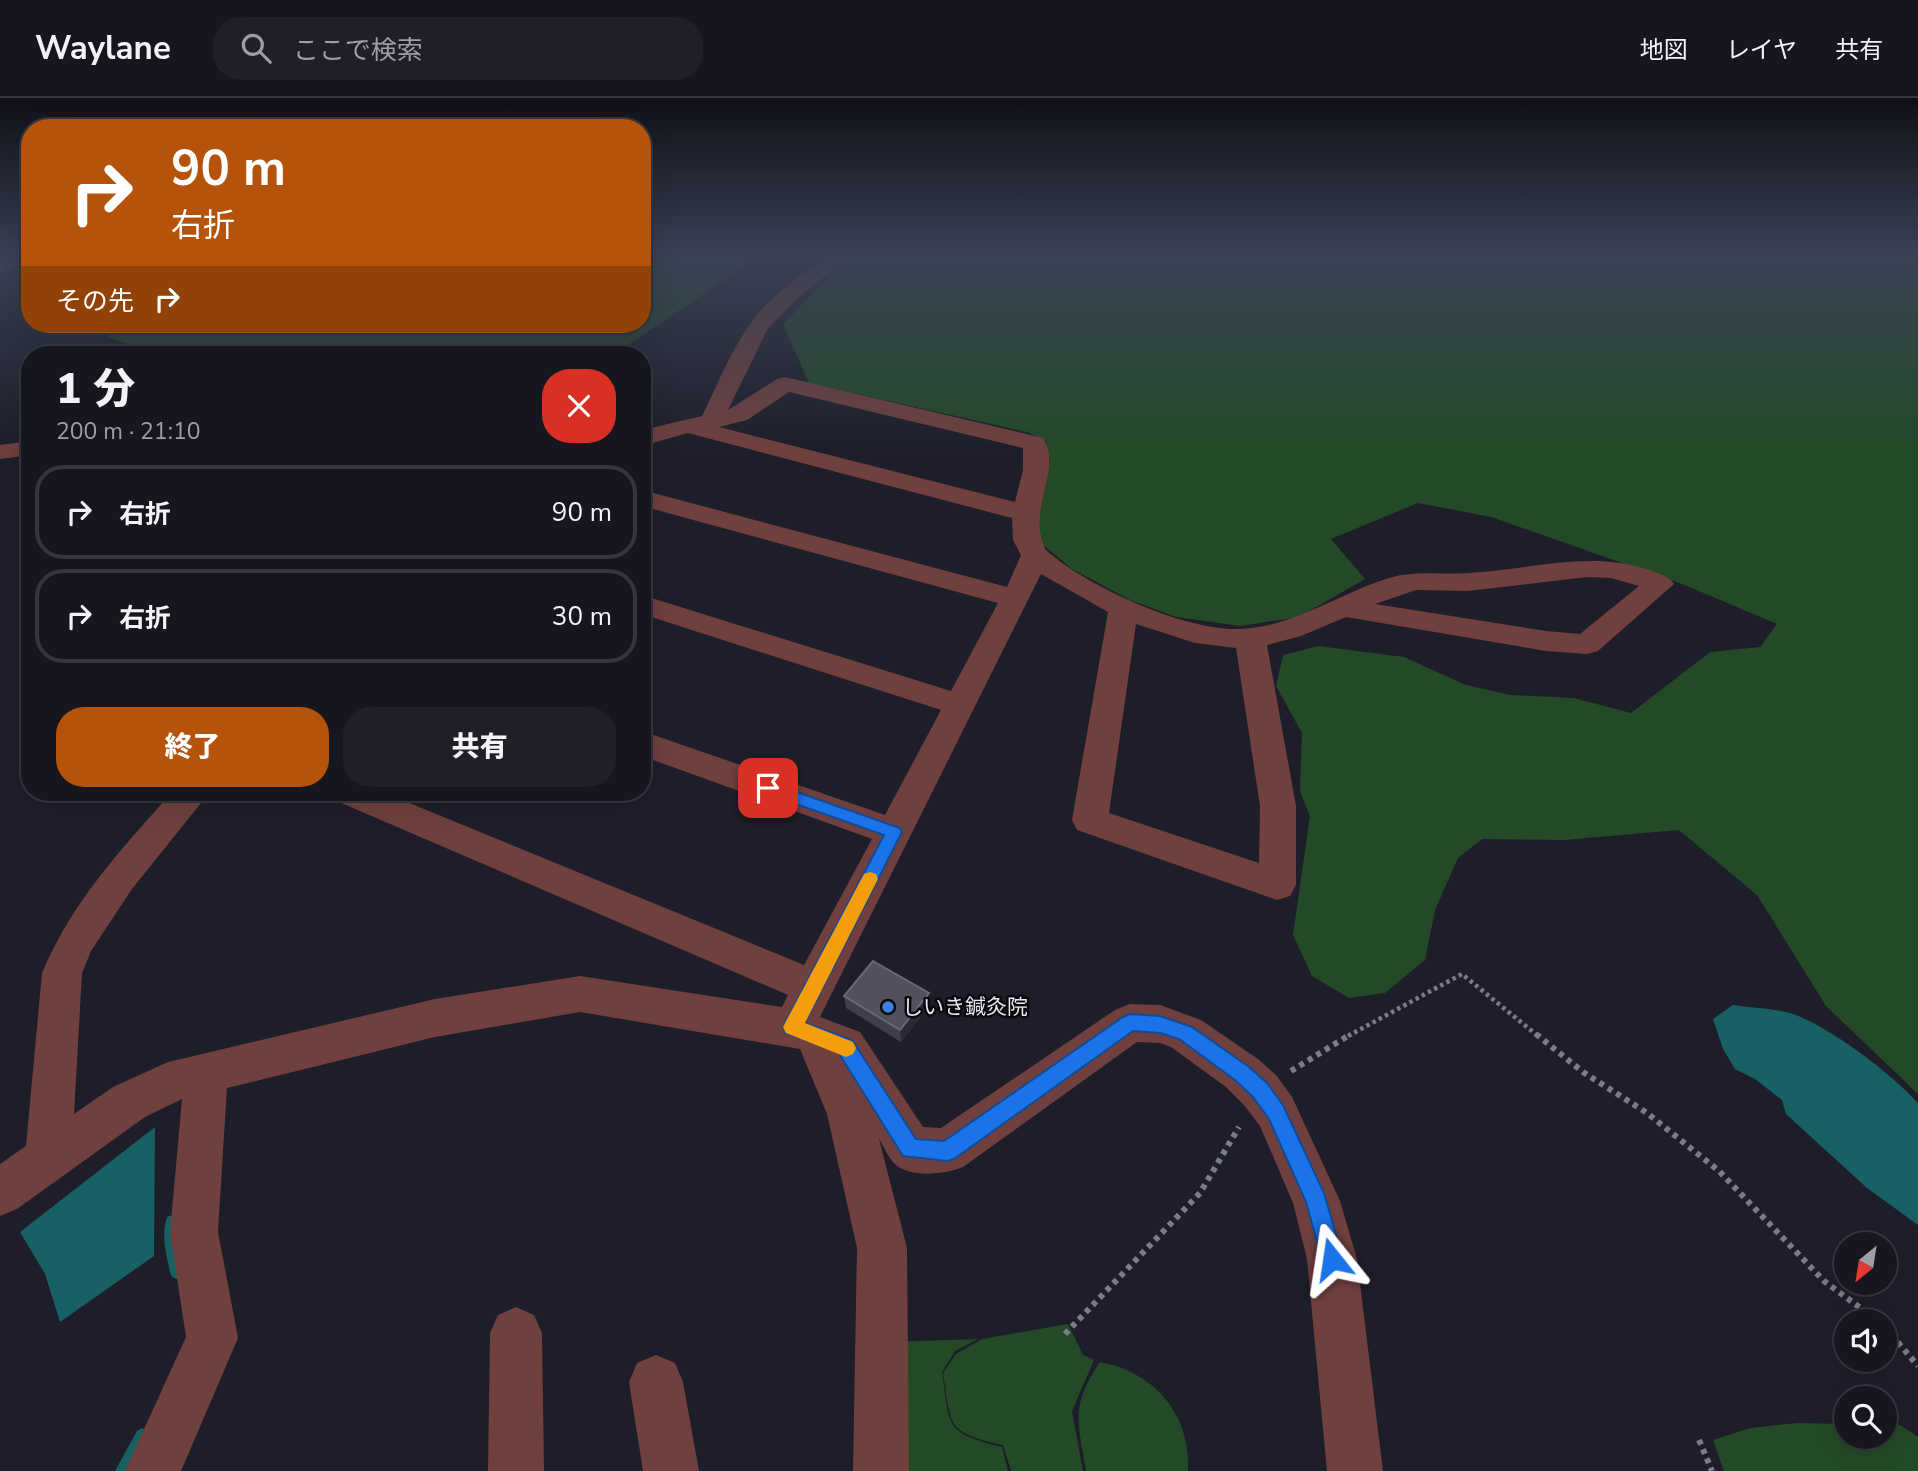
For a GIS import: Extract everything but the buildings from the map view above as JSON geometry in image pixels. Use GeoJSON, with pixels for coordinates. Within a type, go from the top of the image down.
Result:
{"type":"FeatureCollection","features":[{"type":"Feature","properties":{"kind":"street"},"geometry":{"type":"LineString","coordinates":[[700,423],[765,321]]}},
{"type":"Feature","properties":{"kind":"street"},"geometry":{"type":"LineString","coordinates":[[651,437],[739,415],[785,384],[1034,443],[1038,455],[1022,523],[1035,555],[1090,592],[1142,617],[1200,635],[1250,638],[1294,630],[1340,607],[1404,582],[1470,582],[1562,568],[1610,569],[1636,573],[1660,584],[1587,644],[1546,641],[1340,607]]}},
{"type":"Feature","properties":{"kind":"street"},"geometry":{"type":"LineString","coordinates":[[700,423],[1024,513]]}},
{"type":"Feature","properties":{"kind":"street"},"geometry":{"type":"LineString","coordinates":[[0,453],[21,450]]}},
{"type":"Feature","properties":{"kind":"street"},"geometry":{"type":"LineString","coordinates":[[651,500],[1016,599]]}},
{"type":"Feature","properties":{"kind":"street"},"geometry":{"type":"LineString","coordinates":[[881,1471],[882,1248],[850,1114],[804,1031],[814,987],[1016,599],[1035,555]]}},
{"type":"Feature","properties":{"kind":"street"},"geometry":{"type":"LineString","coordinates":[[651,607],[961,705]]}},
{"type":"Feature","properties":{"kind":"street"},"geometry":{"type":"LineString","coordinates":[[1123,608],[1090,820],[1277,885],[1278,806],[1250,638]]}},
{"type":"Feature","properties":{"kind":"street"},"geometry":{"type":"LineString","coordinates":[[651,746],[894,832]]}},
{"type":"Feature","properties":{"kind":"street"},"geometry":{"type":"LineString","coordinates":[[48,1158],[62,973],[72,944],[102,900],[184,801]]}},
{"type":"Feature","properties":{"kind":"street"},"geometry":{"type":"LineString","coordinates":[[370,801],[814,987]]}},
{"type":"Feature","properties":{"kind":"street"},"geometry":{"type":"LineString","coordinates":[[0,1192],[129,1102],[168,1082],[435,1018],[580,994],[804,1031],[845,1046],[911,1149],[947,1151],[1130,1023],[1160,1024],[1185,1033],[1242,1073],[1260,1090],[1276,1112],[1316,1201],[1332,1259],[1355,1471]]}},
{"type":"Feature","properties":{"kind":"street"},"geometry":{"type":"LineString","coordinates":[[153,1471],[212,1338],[194,1232],[206,1072]]}},
{"type":"Feature","properties":{"kind":"street"},"geometry":{"type":"LineString","coordinates":[[516,1333],[516,1471]]}},
{"type":"Feature","properties":{"kind":"street"},"geometry":{"type":"LineString","coordinates":[[656,1382],[671,1471]]}},
{"type":"Feature","properties":{"kind":"path"},"geometry":{"type":"LineString","coordinates":[[1065,1334],[1200,1193],[1260,1090],[1365,1025],[1462,974],[1583,1072],[1647,1113],[1719,1171],[1824,1281],[1862,1309]]}},
{"type":"Feature","properties":{"kind":"path"},"geometry":{"type":"LineString","coordinates":[[1897,1342],[1918,1366]]}},
{"type":"Feature","properties":{"kind":"path"},"geometry":{"type":"LineString","coordinates":[[1699,1440],[1712,1471]]}},
{"type":"Feature","properties":{"kind":"shaded area"},"geometry":{"type":"Polygon","coordinates":[[[651,321],[663,321],[651,329],[651,321]]]}},
{"type":"Feature","properties":{"kind":"shaded area"},"geometry":{"type":"Polygon","coordinates":[[[786,321],[1918,321],[1918,1094],[1826,1006],[1757,895],[1679,830],[1564,840],[1482,839],[1458,858],[1435,910],[1425,960],[1385,993],[1349,998],[1312,976],[1293,935],[1310,816],[1300,791],[1302,733],[1276,686],[1283,655],[1318,646],[1404,657],[1466,685],[1511,695],[1574,698],[1631,713],[1710,652],[1760,647],[1777,624],[1682,584],[1491,517],[1418,503],[1331,539],[1365,579],[1299,617],[1240,626],[1176,617],[1130,600],[1072,569],[1042,544],[1033,520],[1050,460],[1046,441],[1027,432],[809,383],[783,324],[786,321]]]}},
{"type":"Feature","properties":{"kind":"shaded area"},"geometry":{"type":"Polygon","coordinates":[[[108,333],[646,333],[626,346],[150,346],[127,343],[107,336],[108,333]]]}},
{"type":"Feature","properties":{"kind":"shaded area"},"geometry":{"type":"Polygon","coordinates":[[[1733,1005],[1786,1012],[1808,1020],[1860,1052],[1918,1103],[1918,1225],[1867,1188],[1786,1114],[1782,1100],[1755,1079],[1735,1069],[1723,1049],[1713,1019],[1733,1005]]]}},
{"type":"Feature","properties":{"kind":"shaded area"},"geometry":{"type":"Polygon","coordinates":[[[155,1127],[154,1256],[60,1322],[45,1274],[20,1232],[155,1127]]]}},
{"type":"Feature","properties":{"kind":"shaded area"},"geometry":{"type":"Polygon","coordinates":[[[1068,1324],[1083,1355],[1094,1360],[1072,1411],[1083,1471],[1011,1471],[1003,1445],[971,1436],[955,1425],[948,1406],[943,1373],[956,1354],[982,1339],[1068,1324]]]}},
{"type":"Feature","properties":{"kind":"shaded area"},"geometry":{"type":"Polygon","coordinates":[[[978,1339],[955,1351],[942,1372],[949,1416],[960,1432],[1002,1447],[1008,1471],[894,1471],[890,1342],[978,1339]]]}},
{"type":"Feature","properties":{"kind":"shaded area"},"geometry":{"type":"Polygon","coordinates":[[[1100,1362],[1137,1375],[1166,1399],[1183,1432],[1188,1471],[1086,1471],[1079,1427],[1080,1403],[1090,1377],[1100,1362]]]}},
{"type":"Feature","properties":{"kind":"shaded area"},"geometry":{"type":"Polygon","coordinates":[[[1797,1423],[1834,1424],[1834,1449],[1897,1449],[1897,1425],[1900,1425],[1918,1437],[1918,1471],[1724,1471],[1713,1440],[1750,1428],[1797,1423]]]}},
{"type":"Feature","properties":{"kind":"waterway"},"geometry":{"type":"LineString","coordinates":[[172,1222],[170,1241],[177,1272]]}},
{"type":"Feature","properties":{"kind":"waterway"},"geometry":{"type":"LineString","coordinates":[[123,1471],[142,1436]]}},
{"type":"Feature","properties":{"kind":"slow traffic"},"geometry":{"type":"LineString","coordinates":[[846,1048],[793,1027],[870,879]]}},
{"type":"Feature","properties":{"kind":"place","name":"しいき鍼灸院"},"geometry":{"type":"Point","coordinates":[888,1007]}},
{"type":"Feature","properties":{"kind":"route"},"geometry":{"type":"LineString","coordinates":[[768,788],[894,832],[793,1027],[845,1046],[911,1149],[947,1151],[1130,1023],[1143,1021],[1160,1024],[1185,1033],[1242,1073],[1260,1090],[1276,1112],[1316,1201],[1332,1259]]}}]}
